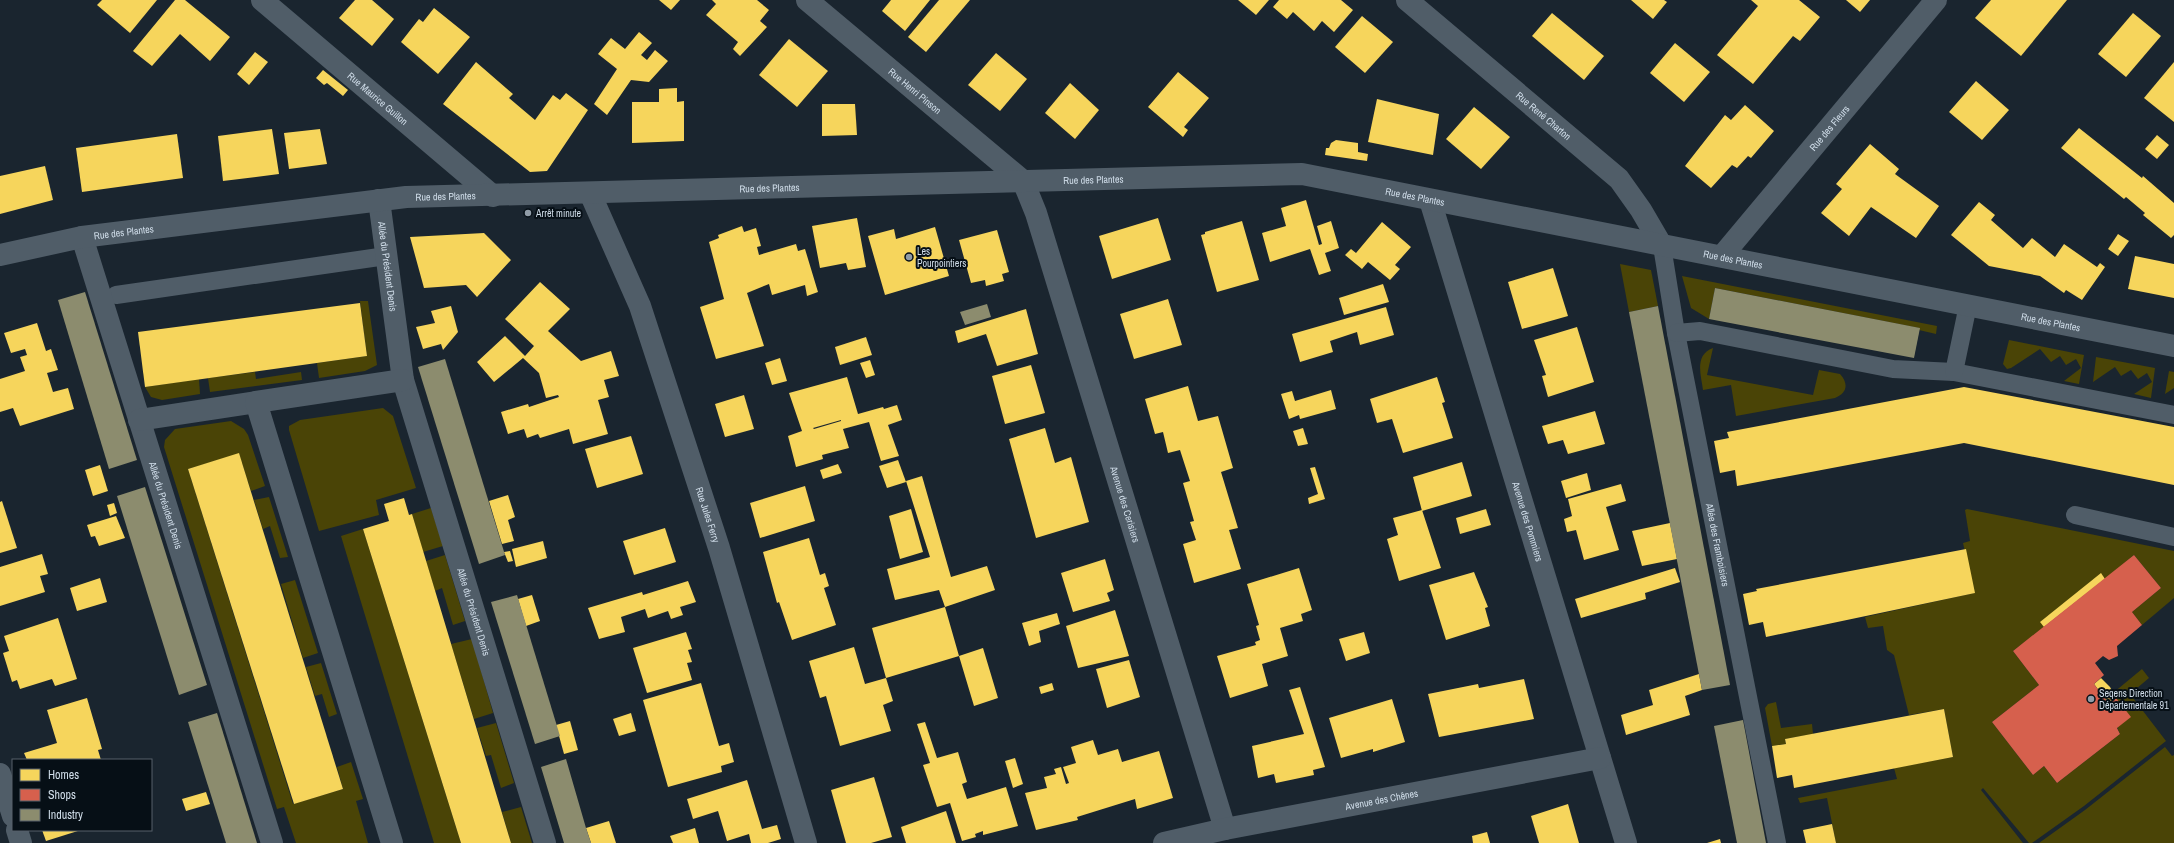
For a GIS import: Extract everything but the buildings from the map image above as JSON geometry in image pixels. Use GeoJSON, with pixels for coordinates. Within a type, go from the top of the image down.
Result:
{"type":"FeatureCollection","features":[{"type":"Feature","properties":{"kind":"street","name":"Rue Maurice Guillon"},"geometry":{"type":"LineString","coordinates":[[262,0],[493,196]]}},
{"type":"Feature","properties":{"kind":"street","name":"Rue Henri Pinson"},"geometry":{"type":"LineString","coordinates":[[807,0],[1022,181]]}},
{"type":"Feature","properties":{"kind":"street","name":"Rue René Charton"},"geometry":{"type":"LineString","coordinates":[[1407,0],[1619,179],[1641,210],[1662,246]]}},
{"type":"Feature","properties":{"kind":"street","name":"Rue des Fleurs"},"geometry":{"type":"LineString","coordinates":[[1722,256],[1936,0]]}},
{"type":"Feature","properties":{"kind":"street","name":"Rue des Plantes"},"geometry":{"type":"LineString","coordinates":[[0,255],[82,238],[379,200],[1302,174],[2174,346]]}},
{"type":"Feature","properties":{"kind":"street","name":"Avenue des Cerisiers"},"geometry":{"type":"LineString","coordinates":[[1022,181],[1036,213],[1225,830]]}},
{"type":"Feature","properties":{"kind":"street","name":"Rue Jules Ferry"},"geometry":{"type":"LineString","coordinates":[[590,193],[640,306],[719,548],[806,843]]}},
{"type":"Feature","properties":{"kind":"street","name":"Allée du Président Denis"},"geometry":{"type":"LineString","coordinates":[[379,200],[403,380],[545,843]]}},
{"type":"Feature","properties":{"kind":"street","name":"Avenue des Pommiers"},"geometry":{"type":"LineString","coordinates":[[1430,200],[1626,843]]}},
{"type":"Feature","properties":{"kind":"street","name":"Allée du Président Denis"},"geometry":{"type":"LineString","coordinates":[[82,238],[272,843]]}},
{"type":"Feature","properties":{"kind":"street"},"geometry":{"type":"LineString","coordinates":[[139,420],[403,380]]}},
{"type":"Feature","properties":{"kind":"street"},"geometry":{"type":"LineString","coordinates":[[256,402],[392,843]]}},
{"type":"Feature","properties":{"kind":"street","name":"Avenue des Chênes"},"geometry":{"type":"LineString","coordinates":[[1164,843],[1600,758]]}},
{"type":"Feature","properties":{"kind":"street"},"geometry":{"type":"LineString","coordinates":[[0,774],[12,813]]}},
{"type":"Feature","properties":{"kind":"street"},"geometry":{"type":"LineString","coordinates":[[17,831],[21,843]]}},
{"type":"Feature","properties":{"kind":"lane","name":"Allée des Framboisiers"},"geometry":{"type":"LineString","coordinates":[[1662,246],[1676,333],[1777,843]]}},
{"type":"Feature","properties":{"kind":"lane"},"geometry":{"type":"LineString","coordinates":[[116,294],[386,256]]}},
{"type":"Feature","properties":{"kind":"lane"},"geometry":{"type":"LineString","coordinates":[[1954,372],[1968,305]]}},
{"type":"Feature","properties":{"kind":"lane"},"geometry":{"type":"LineString","coordinates":[[1676,333],[1700,331],[1893,369],[1954,372],[2174,415]]}},
{"type":"Feature","properties":{"kind":"lane"},"geometry":{"type":"LineString","coordinates":[[2075,515],[2174,537]]}},
{"type":"Feature","properties":{"kind":"shaded area"},"geometry":{"type":"Polygon","coordinates":[[[1620,264],[1651,270],[1658,306],[1629,312],[1620,264]]]}},
{"type":"Feature","properties":{"kind":"shaded area"},"geometry":{"type":"Polygon","coordinates":[[[1682,276],[1937,326],[1936,334],[1919,330],[1919,328],[1715,288],[1709,319],[1691,308],[1682,276]]]}},
{"type":"Feature","properties":{"kind":"shaded area"},"geometry":{"type":"Polygon","coordinates":[[[360,301],[368,301],[377,365],[365,371],[319,378],[317,363],[367,356],[360,301]]]}},
{"type":"Feature","properties":{"kind":"shaded area"},"geometry":{"type":"Polygon","coordinates":[[[2009,340],[2084,355],[2079,384],[2064,381],[2081,368],[2076,359],[2066,365],[2060,356],[2051,362],[2040,349],[2011,368],[2007,369],[2003,364],[2009,340]]]}},
{"type":"Feature","properties":{"kind":"shaded area"},"geometry":{"type":"Polygon","coordinates":[[[1713,348],[1707,375],[1813,395],[1819,370],[1840,374],[1846,385],[1842,394],[1835,398],[1736,416],[1731,385],[1703,390],[1700,372],[1701,360],[1707,351],[1713,348]]]}},
{"type":"Feature","properties":{"kind":"shaded area"},"geometry":{"type":"Polygon","coordinates":[[[2096,357],[2155,368],[2151,398],[2134,394],[2152,382],[2147,373],[2138,379],[2131,370],[2121,376],[2115,367],[2093,382],[2096,357]]]}},
{"type":"Feature","properties":{"kind":"shaded area"},"geometry":{"type":"Polygon","coordinates":[[[2169,371],[2174,372],[2174,388],[2165,394],[2169,371]]]}},
{"type":"Feature","properties":{"kind":"shaded area"},"geometry":{"type":"Polygon","coordinates":[[[255,372],[256,379],[301,372],[302,380],[210,392],[208,378],[255,372]]]}},
{"type":"Feature","properties":{"kind":"shaded area"},"geometry":{"type":"Polygon","coordinates":[[[199,379],[200,394],[162,400],[151,397],[145,387],[199,379]]]}},
{"type":"Feature","properties":{"kind":"shaded area"},"geometry":{"type":"Polygon","coordinates":[[[383,408],[393,416],[416,488],[376,500],[379,515],[319,531],[289,426],[300,420],[383,408]]]}},
{"type":"Feature","properties":{"kind":"shaded area"},"geometry":{"type":"Polygon","coordinates":[[[231,421],[244,429],[248,435],[265,486],[251,491],[239,454],[188,469],[293,804],[343,789],[337,767],[351,762],[363,799],[356,801],[368,843],[296,843],[284,807],[277,809],[164,447],[165,440],[175,429],[231,421]]]}},
{"type":"Feature","properties":{"kind":"shaded area"},"geometry":{"type":"Polygon","coordinates":[[[269,497],[288,557],[280,558],[270,526],[263,529],[254,500],[269,497]]]}},
{"type":"Feature","properties":{"kind":"shaded area"},"geometry":{"type":"Polygon","coordinates":[[[431,508],[443,546],[423,552],[412,514],[431,508]]]}},
{"type":"Feature","properties":{"kind":"shaded area"},"geometry":{"type":"Polygon","coordinates":[[[1967,509],[2174,551],[2174,598],[2142,625],[2132,612],[2161,588],[2134,555],[2105,579],[2101,574],[2044,627],[2013,651],[2039,685],[1992,722],[2033,775],[2044,766],[2057,783],[2120,734],[2117,724],[2116,703],[2113,693],[2142,669],[2149,678],[2130,694],[2166,741],[2084,806],[2032,843],[2029,843],[1983,788],[1981,790],[2023,843],[1836,843],[1827,798],[1800,803],[1798,798],[1897,779],[1894,768],[1953,757],[1944,709],[1909,715],[1894,655],[1887,650],[1883,626],[1868,628],[1865,617],[1974,593],[1963,543],[1970,541],[1965,510],[1967,509]]]}},
{"type":"Feature","properties":{"kind":"shaded area"},"geometry":{"type":"Polygon","coordinates":[[[363,529],[461,843],[434,843],[341,536],[363,529]]]}},
{"type":"Feature","properties":{"kind":"shaded area"},"geometry":{"type":"Polygon","coordinates":[[[445,555],[465,621],[453,625],[442,588],[435,591],[426,561],[445,555]]]}},
{"type":"Feature","properties":{"kind":"shaded area"},"geometry":{"type":"Polygon","coordinates":[[[295,580],[318,653],[303,658],[281,584],[295,580]]]}},
{"type":"Feature","properties":{"kind":"shaded area"},"geometry":{"type":"Polygon","coordinates":[[[472,639],[493,713],[474,719],[451,644],[472,639]]]}},
{"type":"Feature","properties":{"kind":"shaded area"},"geometry":{"type":"Polygon","coordinates":[[[321,663],[337,714],[329,717],[322,694],[315,696],[306,667],[321,663]]]}},
{"type":"Feature","properties":{"kind":"shaded area"},"geometry":{"type":"Polygon","coordinates":[[[1776,702],[1781,728],[1812,724],[1813,734],[1785,739],[1786,744],[1772,746],[1765,708],[1768,704],[1776,702]]]}},
{"type":"Feature","properties":{"kind":"shaded area"},"geometry":{"type":"Polygon","coordinates":[[[496,723],[514,783],[501,788],[491,755],[486,756],[477,728],[496,723]]]}},
{"type":"Feature","properties":{"kind":"shaded area"},"geometry":{"type":"Polygon","coordinates":[[[2165,747],[2172,756],[2174,755],[2174,843],[2039,843],[2085,810],[2165,747]]]}},
{"type":"Feature","properties":{"kind":"shaded area"},"geometry":{"type":"Polygon","coordinates":[[[521,807],[532,843],[511,843],[502,812],[521,807]]]}},
{"type":"Feature","properties":{"kind":"place","name":"Arrêt minute"},"geometry":{"type":"Point","coordinates":[528,213]}},
{"type":"Feature","properties":{"kind":"place","name":"Les Pourpointiers"},"geometry":{"type":"Point","coordinates":[909,257]}},
{"type":"Feature","properties":{"kind":"place","name":"Seqens Direction Départementale 91"},"geometry":{"type":"Point","coordinates":[2091,699]}}]}
